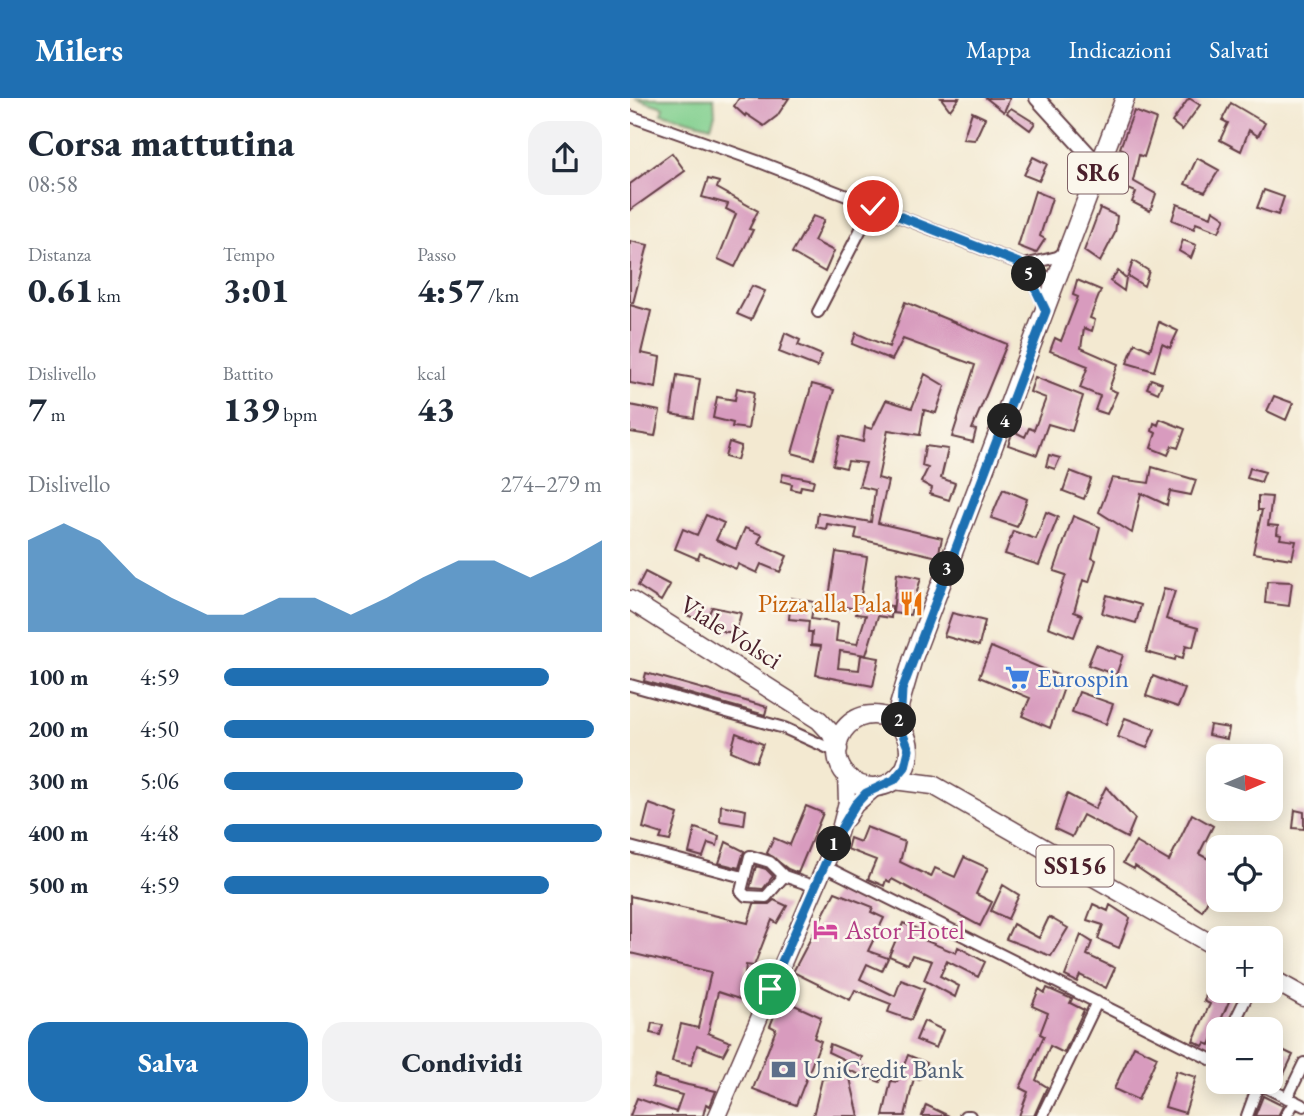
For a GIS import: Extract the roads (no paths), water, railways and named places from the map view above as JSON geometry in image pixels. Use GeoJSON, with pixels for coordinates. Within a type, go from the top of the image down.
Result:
{"type":"FeatureCollection","features":[{"type":"Feature","properties":{"kind":"main road","name":"SR6"},"geometry":{"type":"LineString","coordinates":[[904,734],[899,706],[913,658],[1125,98]]}},
{"type":"Feature","properties":{"kind":"main road","name":"Viale Volsci"},"geometry":{"type":"LineString","coordinates":[[630,600],[804,710],[831,733],[837,751]]}},
{"type":"Feature","properties":{"kind":"main road","name":"SR6"},"geometry":{"type":"LineString","coordinates":[[872,715],[897,689],[913,658]]}},
{"type":"Feature","properties":{"kind":"main road","name":"Viale Volsci"},"geometry":{"type":"LineString","coordinates":[[804,710],[831,719],[853,720]]}},
{"type":"Feature","properties":{"kind":"main road"},"geometry":{"type":"LineString","coordinates":[[717,1116],[839,832],[855,805],[885,783],[908,759],[904,734],[882,716],[872,715],[853,720],[844,729],[837,751],[846,774],[847,802],[839,832]]}},
{"type":"Feature","properties":{"kind":"main road","name":"SS156"},"geometry":{"type":"LineString","coordinates":[[904,734],[921,771],[933,785],[1206,941]]}},
{"type":"Feature","properties":{"kind":"main road","name":"SS156"},"geometry":{"type":"LineString","coordinates":[[846,774],[855,782],[933,785]]}},
{"type":"Feature","properties":{"kind":"main road"},"geometry":{"type":"LineString","coordinates":[[1283,985],[1304,997]]}},
{"type":"Feature","properties":{"kind":"street"},"geometry":{"type":"LineString","coordinates":[[1037,98],[1100,167]]}},
{"type":"Feature","properties":{"kind":"street"},"geometry":{"type":"LineString","coordinates":[[630,116],[1024,265],[1052,271],[1059,277]]}},
{"type":"Feature","properties":{"kind":"street"},"geometry":{"type":"LineString","coordinates":[[818,312],[873,206]]}},
{"type":"Feature","properties":{"kind":"street"},"geometry":{"type":"LineString","coordinates":[[1024,265],[1057,257],[1070,248]]}},
{"type":"Feature","properties":{"kind":"street"},"geometry":{"type":"LineString","coordinates":[[1024,265],[1046,311]]}},
{"type":"Feature","properties":{"kind":"street"},"geometry":{"type":"LineString","coordinates":[[630,684],[784,728],[837,751]]}},
{"type":"Feature","properties":{"kind":"street"},"geometry":{"type":"LineString","coordinates":[[630,847],[743,877]]}},
{"type":"Feature","properties":{"kind":"street"},"geometry":{"type":"LineString","coordinates":[[783,876],[766,897],[746,896],[741,891],[750,856],[770,862],[783,876],[816,887]]}},
{"type":"Feature","properties":{"kind":"street"},"geometry":{"type":"LineString","coordinates":[[824,866],[1206,1056]]}},
{"type":"Feature","properties":{"kind":"street"},"geometry":{"type":"LineString","coordinates":[[1042,1116],[1097,1002]]}},
{"type":"Feature","properties":{"kind":"street"},"geometry":{"type":"LineString","coordinates":[[1286,1116],[1295,1102],[1304,1063]]}},
{"type":"Feature","properties":{"kind":"street"},"geometry":{"type":"LineString","coordinates":[[1247,1116],[1253,1094]]}},
{"type":"Feature","properties":{"kind":"place","name":"Pizza alla Pala"},"geometry":{"type":"Point","coordinates":[912,603]}},
{"type":"Feature","properties":{"kind":"place","name":"Eurospin"},"geometry":{"type":"Point","coordinates":[1017,678]}},
{"type":"Feature","properties":{"kind":"place","name":"Astor Hotel"},"geometry":{"type":"Point","coordinates":[825,930]}},
{"type":"Feature","properties":{"kind":"place","name":"UniCredit Bank"},"geometry":{"type":"Point","coordinates":[783,1069]}}]}
